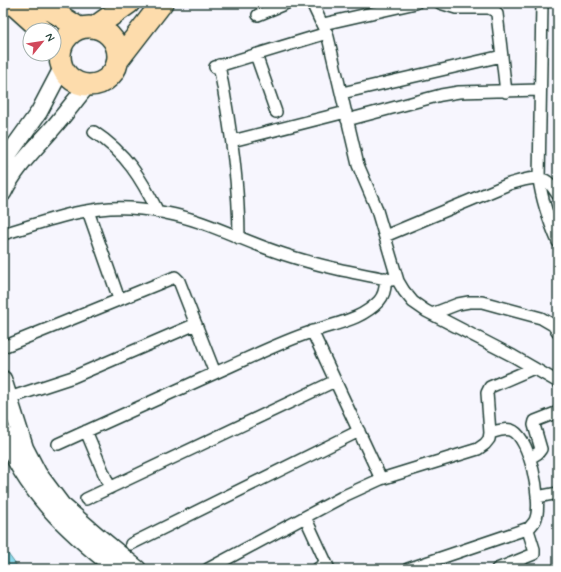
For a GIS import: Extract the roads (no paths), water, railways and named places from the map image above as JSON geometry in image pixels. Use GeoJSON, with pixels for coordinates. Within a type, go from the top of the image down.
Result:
{"type":"FeatureCollection","features":[{"type":"Feature","properties":{"kind":"highway"},"geometry":{"type":"LineString","coordinates":[[13,3],[33,22]]}},
{"type":"Feature","properties":{"kind":"highway"},"geometry":{"type":"LineString","coordinates":[[40,3],[87,28],[103,30],[113,39],[118,51],[116,69],[104,82],[96,85],[87,86],[78,84],[69,78],[60,62]]}},
{"type":"Feature","properties":{"kind":"highway"},"geometry":{"type":"LineString","coordinates":[[62,44],[70,33],[87,28],[129,3]]}},
{"type":"Feature","properties":{"kind":"highway"},"geometry":{"type":"LineString","coordinates":[[118,60],[162,3]]}},
{"type":"Feature","properties":{"kind":"main road"},"geometry":{"type":"LineString","coordinates":[[3,162],[39,112],[57,62]]}},
{"type":"Feature","properties":{"kind":"main road"},"geometry":{"type":"LineString","coordinates":[[3,193],[15,172],[87,86]]}},
{"type":"Feature","properties":{"kind":"main road"},"geometry":{"type":"LineString","coordinates":[[3,379],[25,448],[38,473],[62,505],[138,569]]}},
{"type":"Feature","properties":{"kind":"main road"},"geometry":{"type":"LineString","coordinates":[[3,432],[7,444],[20,470],[39,498],[93,551],[116,569]]}},
{"type":"Feature","properties":{"kind":"street"},"geometry":{"type":"LineString","coordinates":[[258,15],[287,3]]}},
{"type":"Feature","properties":{"kind":"street"},"geometry":{"type":"LineString","coordinates":[[312,3],[325,28],[332,50],[358,165],[376,206],[398,281],[404,291],[413,302],[432,314],[513,356],[558,382]]}},
{"type":"Feature","properties":{"kind":"street"},"geometry":{"type":"LineString","coordinates":[[239,238],[239,215],[232,141],[217,66],[256,55],[325,28],[416,3]]}},
{"type":"Feature","properties":{"kind":"street"},"geometry":{"type":"LineString","coordinates":[[440,3],[456,8],[482,6],[493,8],[497,14],[506,92]]}},
{"type":"Feature","properties":{"kind":"street"},"geometry":{"type":"LineString","coordinates":[[542,3],[539,179],[547,217],[558,242]]}},
{"type":"Feature","properties":{"kind":"street"},"geometry":{"type":"LineString","coordinates":[[256,55],[276,112]]}},
{"type":"Feature","properties":{"kind":"street"},"geometry":{"type":"LineString","coordinates":[[342,93],[502,56]]}},
{"type":"Feature","properties":{"kind":"street"},"geometry":{"type":"LineString","coordinates":[[232,141],[459,92],[540,90]]}},
{"type":"Feature","properties":{"kind":"street"},"geometry":{"type":"LineString","coordinates":[[94,132],[117,148],[145,187],[158,212]]}},
{"type":"Feature","properties":{"kind":"street"},"geometry":{"type":"LineString","coordinates":[[385,236],[509,184],[526,179],[539,179],[547,181],[558,195]]}},
{"type":"Feature","properties":{"kind":"street"},"geometry":{"type":"LineString","coordinates":[[3,234],[88,211],[129,208],[166,213],[195,221],[282,254],[315,264],[343,271],[398,281]]}},
{"type":"Feature","properties":{"kind":"street"},"geometry":{"type":"LineString","coordinates":[[88,211],[119,299]]}},
{"type":"Feature","properties":{"kind":"street"},"geometry":{"type":"LineString","coordinates":[[3,347],[175,277],[179,281],[215,373]]}},
{"type":"Feature","properties":{"kind":"street"},"geometry":{"type":"LineString","coordinates":[[58,444],[312,331],[346,322],[359,316],[379,300],[384,293],[386,288],[385,278]]}},
{"type":"Feature","properties":{"kind":"street"},"geometry":{"type":"LineString","coordinates":[[432,314],[458,304],[482,302],[541,318],[553,325],[558,332]]}},
{"type":"Feature","properties":{"kind":"street"},"geometry":{"type":"LineString","coordinates":[[9,398],[73,377],[196,324]]}},
{"type":"Feature","properties":{"kind":"street"},"geometry":{"type":"LineString","coordinates":[[312,331],[381,479]]}},
{"type":"Feature","properties":{"kind":"street"},"geometry":{"type":"LineString","coordinates":[[208,569],[346,495],[381,479],[470,452],[485,444],[489,439],[490,433],[487,393],[490,387],[534,368]]}},
{"type":"Feature","properties":{"kind":"street"},"geometry":{"type":"LineString","coordinates":[[86,499],[335,381]]}},
{"type":"Feature","properties":{"kind":"street"},"geometry":{"type":"LineString","coordinates":[[530,458],[541,449],[534,425],[535,421],[558,412]]}},
{"type":"Feature","properties":{"kind":"street"},"geometry":{"type":"LineString","coordinates":[[490,433],[507,429],[516,432],[522,438],[530,458],[537,497],[536,518],[528,533],[534,549],[534,554],[497,569]]}},
{"type":"Feature","properties":{"kind":"street"},"geometry":{"type":"LineString","coordinates":[[131,544],[359,431]]}},
{"type":"Feature","properties":{"kind":"street"},"geometry":{"type":"LineString","coordinates":[[86,432],[110,488]]}},
{"type":"Feature","properties":{"kind":"street"},"geometry":{"type":"LineString","coordinates":[[537,497],[558,493]]}},
{"type":"Feature","properties":{"kind":"street"},"geometry":{"type":"LineString","coordinates":[[304,517],[324,567]]}},
{"type":"Feature","properties":{"kind":"street"},"geometry":{"type":"LineString","coordinates":[[408,569],[530,528]]}},
{"type":"Feature","properties":{"kind":"water"},"geometry":{"type":"Polygon","coordinates":[[[3,547],[19,569],[3,569],[3,547]]]}}]}
